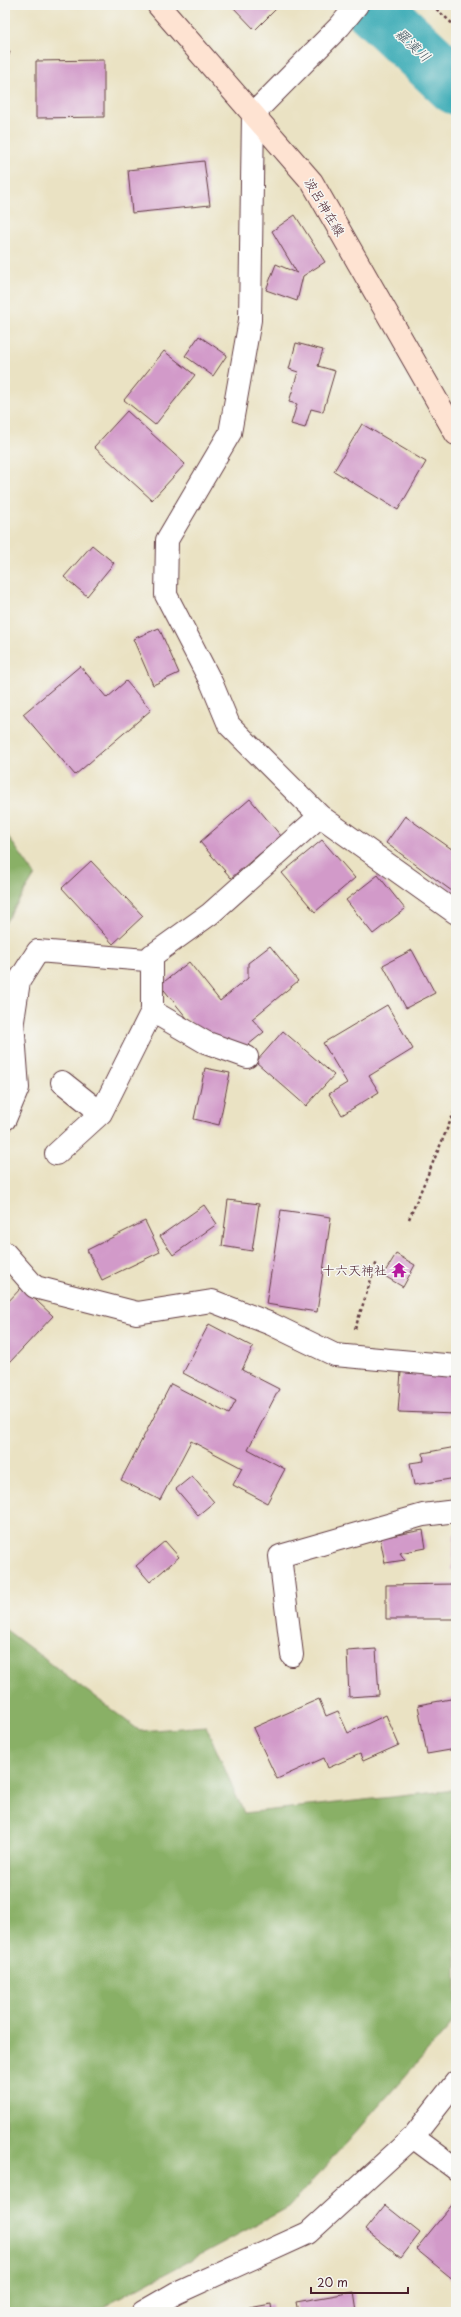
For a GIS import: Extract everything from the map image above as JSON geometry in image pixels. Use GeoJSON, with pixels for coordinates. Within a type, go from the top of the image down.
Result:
{"type":"FeatureCollection","features":[{"type":"Feature","properties":{"kind":"main road","name":"波呂神在線"},"geometry":{"type":"LineString","coordinates":[[158,5],[312,182],[456,434]]}},
{"type":"Feature","properties":{"kind":"street"},"geometry":{"type":"LineString","coordinates":[[357,5],[340,26],[253,114],[250,320],[230,433],[167,540],[166,595],[212,684],[230,725],[320,816],[456,912]]}},
{"type":"Feature","properties":{"kind":"street"},"geometry":{"type":"LineString","coordinates":[[5,1119],[18,1088],[13,1021],[19,981],[38,951],[146,960],[210,914],[320,816]]}},
{"type":"Feature","properties":{"kind":"street"},"geometry":{"type":"LineString","coordinates":[[56,1154],[101,1113],[152,1011],[152,955]]}},
{"type":"Feature","properties":{"kind":"street"},"geometry":{"type":"LineString","coordinates":[[152,1011],[205,1042],[247,1057]]}},
{"type":"Feature","properties":{"kind":"street"},"geometry":{"type":"LineString","coordinates":[[62,1082],[101,1113]]}},
{"type":"Feature","properties":{"kind":"street"},"geometry":{"type":"LineString","coordinates":[[5,1253],[35,1287],[137,1313],[212,1301],[271,1324],[335,1355],[456,1366]]}},
{"type":"Feature","properties":{"kind":"street"},"geometry":{"type":"LineString","coordinates":[[292,1655],[280,1556],[423,1516],[456,1511]]}},
{"type":"Feature","properties":{"kind":"street"},"geometry":{"type":"LineString","coordinates":[[143,2312],[176,2293],[308,2234],[413,2137],[456,2082]]}},
{"type":"Feature","properties":{"kind":"street"},"geometry":{"type":"LineString","coordinates":[[413,2137],[456,2169]]}},
{"type":"Feature","properties":{"kind":"path"},"geometry":{"type":"LineString","coordinates":[[432,5],[456,27]]}},
{"type":"Feature","properties":{"kind":"path"},"geometry":{"type":"LineString","coordinates":[[409,1219],[456,1108]]}},
{"type":"Feature","properties":{"kind":"path"},"geometry":{"type":"LineString","coordinates":[[347,1356],[377,1261]]}},
{"type":"Feature","properties":{"kind":"green space"},"geometry":{"type":"Polygon","coordinates":[[[5,832],[35,875],[5,923],[5,832]]]}},
{"type":"Feature","properties":{"kind":"green space"},"geometry":{"type":"Polygon","coordinates":[[[5,1629],[140,1731],[206,1726],[244,1813],[456,1790],[456,2019],[289,2207],[94,2312],[5,2312],[5,1629]]]}},
{"type":"Feature","properties":{"kind":"building"},"geometry":{"type":"Polygon","coordinates":[[[231,5],[280,5],[255,30],[231,5]]]}},
{"type":"Feature","properties":{"kind":"building"},"geometry":{"type":"Polygon","coordinates":[[[5,51],[10,52],[5,64],[5,51]]]}},
{"type":"Feature","properties":{"kind":"building"},"geometry":{"type":"Polygon","coordinates":[[[104,60],[104,117],[36,118],[36,61],[104,60]]]}},
{"type":"Feature","properties":{"kind":"building"},"geometry":{"type":"Polygon","coordinates":[[[204,161],[210,205],[132,213],[128,170],[204,161]]]}},
{"type":"Feature","properties":{"kind":"building"},"geometry":{"type":"Polygon","coordinates":[[[295,215],[325,262],[303,276],[297,301],[266,290],[276,264],[297,273],[272,231],[295,215]]]}},
{"type":"Feature","properties":{"kind":"building"},"geometry":{"type":"Polygon","coordinates":[[[199,336],[227,355],[213,376],[185,356],[199,336]]]}},
{"type":"Feature","properties":{"kind":"building"},"geometry":{"type":"Polygon","coordinates":[[[296,343],[323,350],[318,366],[335,371],[323,412],[311,409],[305,428],[291,424],[297,404],[289,402],[298,372],[289,369],[296,343]]]}},
{"type":"Feature","properties":{"kind":"building"},"geometry":{"type":"Polygon","coordinates":[[[164,351],[195,375],[155,425],[124,400],[164,351]]]}},
{"type":"Feature","properties":{"kind":"building"},"geometry":{"type":"Polygon","coordinates":[[[127,411],[185,464],[152,500],[94,447],[127,411]]]}},
{"type":"Feature","properties":{"kind":"building"},"geometry":{"type":"Polygon","coordinates":[[[362,424],[426,462],[398,510],[334,471],[362,424]]]}},
{"type":"Feature","properties":{"kind":"building"},"geometry":{"type":"Polygon","coordinates":[[[92,545],[114,563],[87,596],[64,577],[92,545]]]}},
{"type":"Feature","properties":{"kind":"building"},"geometry":{"type":"Polygon","coordinates":[[[159,628],[179,673],[153,685],[133,639],[159,628]]]}},
{"type":"Feature","properties":{"kind":"building"},"geometry":{"type":"Polygon","coordinates":[[[80,666],[107,698],[126,681],[151,710],[75,775],[23,714],[80,666]]]}},
{"type":"Feature","properties":{"kind":"building"},"geometry":{"type":"Polygon","coordinates":[[[250,799],[281,836],[231,878],[200,842],[250,799]]]}},
{"type":"Feature","properties":{"kind":"building"},"geometry":{"type":"Polygon","coordinates":[[[405,816],[456,852],[456,894],[386,843],[405,816]]]}},
{"type":"Feature","properties":{"kind":"building"},"geometry":{"type":"Polygon","coordinates":[[[322,840],[355,878],[315,912],[282,873],[322,840]]]}},
{"type":"Feature","properties":{"kind":"building"},"geometry":{"type":"Polygon","coordinates":[[[91,861],[143,916],[113,944],[62,888],[91,861]]]}},
{"type":"Feature","properties":{"kind":"building"},"geometry":{"type":"Polygon","coordinates":[[[378,875],[405,909],[373,934],[346,900],[378,875]]]}},
{"type":"Feature","properties":{"kind":"building"},"geometry":{"type":"Polygon","coordinates":[[[270,946],[298,981],[252,1019],[264,1032],[243,1049],[195,1028],[160,985],[189,962],[220,1001],[248,978],[248,963],[270,946]]]}},
{"type":"Feature","properties":{"kind":"building"},"geometry":{"type":"Polygon","coordinates":[[[412,950],[435,993],[406,1008],[383,965],[412,950]]]}},
{"type":"Feature","properties":{"kind":"building"},"geometry":{"type":"Polygon","coordinates":[[[387,1005],[413,1049],[369,1076],[379,1092],[342,1115],[329,1094],[347,1083],[323,1043],[387,1005]]]}},
{"type":"Feature","properties":{"kind":"building"},"geometry":{"type":"Polygon","coordinates":[[[283,1031],[334,1075],[306,1106],[256,1062],[283,1031]]]}},
{"type":"Feature","properties":{"kind":"building"},"geometry":{"type":"Polygon","coordinates":[[[205,1068],[230,1073],[219,1125],[194,1119],[205,1068]]]}},
{"type":"Feature","properties":{"kind":"building"},"geometry":{"type":"Polygon","coordinates":[[[228,1200],[259,1204],[252,1251],[222,1246],[228,1200]]]}},
{"type":"Feature","properties":{"kind":"building"},"geometry":{"type":"Polygon","coordinates":[[[204,1205],[217,1224],[173,1255],[160,1236],[204,1205]]]}},
{"type":"Feature","properties":{"kind":"building"},"geometry":{"type":"Polygon","coordinates":[[[281,1210],[331,1217],[317,1312],[266,1304],[281,1210]]]}},
{"type":"Feature","properties":{"kind":"building"},"geometry":{"type":"Polygon","coordinates":[[[145,1221],[160,1252],[102,1280],[87,1250],[145,1221]]]}},
{"type":"Feature","properties":{"kind":"building","name":"十六天神社"},"geometry":{"type":"Polygon","coordinates":[[[396,1254],[415,1265],[403,1287],[383,1275],[396,1254]]]}},
{"type":"Feature","properties":{"kind":"building"},"geometry":{"type":"Polygon","coordinates":[[[22,1287],[53,1316],[10,1362],[5,1357],[5,1305],[22,1287]]]}},
{"type":"Feature","properties":{"kind":"building"},"geometry":{"type":"Polygon","coordinates":[[[209,1324],[253,1347],[242,1370],[279,1389],[248,1449],[285,1469],[267,1503],[233,1485],[242,1468],[191,1441],[160,1500],[121,1480],[171,1384],[229,1414],[236,1401],[183,1373],[209,1324]]]}},
{"type":"Feature","properties":{"kind":"building"},"geometry":{"type":"Polygon","coordinates":[[[401,1372],[456,1374],[456,1414],[398,1412],[401,1372]]]}},
{"type":"Feature","properties":{"kind":"building"},"geometry":{"type":"Polygon","coordinates":[[[456,1447],[456,1478],[414,1485],[410,1463],[424,1461],[423,1453],[456,1447]]]}},
{"type":"Feature","properties":{"kind":"building"},"geometry":{"type":"Polygon","coordinates":[[[192,1476],[214,1502],[198,1515],[176,1489],[192,1476]]]}},
{"type":"Feature","properties":{"kind":"building"},"geometry":{"type":"Polygon","coordinates":[[[423,1530],[426,1548],[400,1553],[405,1560],[385,1563],[380,1538],[423,1530]]]}},
{"type":"Feature","properties":{"kind":"building"},"geometry":{"type":"Polygon","coordinates":[[[454,1534],[456,1534],[456,1570],[452,1570],[454,1534]]]}},
{"type":"Feature","properties":{"kind":"building"},"geometry":{"type":"Polygon","coordinates":[[[165,1541],[179,1557],[150,1582],[136,1566],[165,1541]]]}},
{"type":"Feature","properties":{"kind":"building"},"geometry":{"type":"Polygon","coordinates":[[[456,1584],[456,1619],[386,1619],[386,1585],[456,1584]]]}},
{"type":"Feature","properties":{"kind":"building"},"geometry":{"type":"Polygon","coordinates":[[[376,1649],[379,1695],[349,1697],[347,1651],[376,1649]]]}},
{"type":"Feature","properties":{"kind":"building"},"geometry":{"type":"Polygon","coordinates":[[[456,1698],[456,1749],[427,1754],[418,1705],[456,1698]]]}},
{"type":"Feature","properties":{"kind":"building"},"geometry":{"type":"Polygon","coordinates":[[[319,1699],[326,1716],[338,1711],[348,1733],[386,1715],[399,1745],[363,1761],[360,1754],[328,1768],[324,1758],[277,1779],[253,1728],[319,1699]]]}},
{"type":"Feature","properties":{"kind":"building"},"geometry":{"type":"Polygon","coordinates":[[[456,2200],[456,2279],[455,2281],[416,2249],[456,2200]]]}},
{"type":"Feature","properties":{"kind":"building"},"geometry":{"type":"Polygon","coordinates":[[[385,2205],[420,2233],[401,2258],[365,2230],[385,2205]]]}},
{"type":"Feature","properties":{"kind":"building"},"geometry":{"type":"Polygon","coordinates":[[[354,2292],[357,2312],[298,2312],[296,2302],[354,2292]]]}},
{"type":"Feature","properties":{"kind":"building"},"geometry":{"type":"Polygon","coordinates":[[[271,2304],[272,2312],[233,2312],[233,2311],[271,2304]]]}},
{"type":"Feature","properties":{"kind":"waterway","name":"羅漢川"},"geometry":{"type":"LineString","coordinates":[[370,5],[456,86]]}},
{"type":"Feature","properties":{"kind":"place","name":"十六天神社"},"geometry":{"type":"Point","coordinates":[399,1270]}}]}
